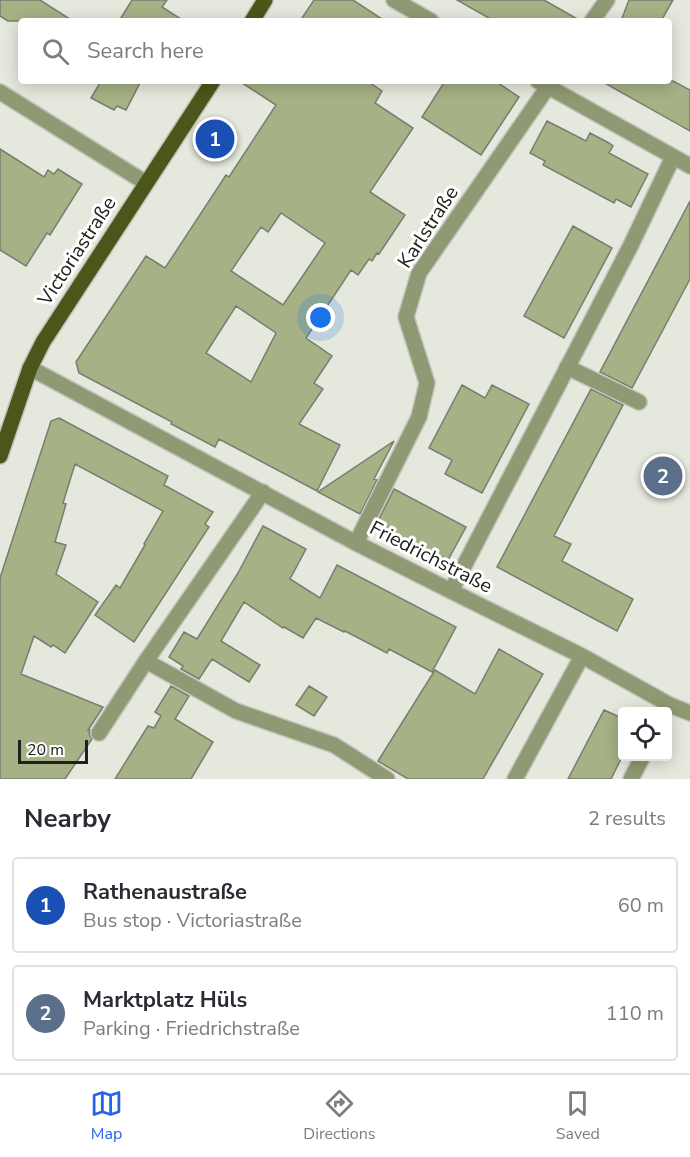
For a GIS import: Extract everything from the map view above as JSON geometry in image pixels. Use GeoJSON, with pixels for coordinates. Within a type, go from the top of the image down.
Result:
{"type":"FeatureCollection","features":[{"type":"Feature","properties":{"kind":"main road"},"geometry":{"type":"LineString","coordinates":[[254,18],[265,0]]}},
{"type":"Feature","properties":{"kind":"main road","name":"Victoriastraße"},"geometry":{"type":"LineString","coordinates":[[0,456],[30,368],[43,342],[211,84]]}},
{"type":"Feature","properties":{"kind":"street"},"geometry":{"type":"LineString","coordinates":[[394,0],[426,18]]}},
{"type":"Feature","properties":{"kind":"street"},"geometry":{"type":"LineString","coordinates":[[594,18],[606,0]]}},
{"type":"Feature","properties":{"kind":"street","name":"Karlstraße"},"geometry":{"type":"LineString","coordinates":[[356,543],[419,417],[427,383],[406,317],[419,273],[545,84]]}},
{"type":"Feature","properties":{"kind":"street"},"geometry":{"type":"LineString","coordinates":[[548,84],[690,166]]}},
{"type":"Feature","properties":{"kind":"street"},"geometry":{"type":"LineString","coordinates":[[0,92],[146,183]]}},
{"type":"Feature","properties":{"kind":"street"},"geometry":{"type":"LineString","coordinates":[[451,591],[630,246],[673,157]]}},
{"type":"Feature","properties":{"kind":"street"},"geometry":{"type":"LineString","coordinates":[[567,367],[639,402]]}},
{"type":"Feature","properties":{"kind":"street","name":"Friedrichstraße"},"geometry":{"type":"LineString","coordinates":[[30,368],[356,543],[582,656],[666,707]]}},
{"type":"Feature","properties":{"kind":"street"},"geometry":{"type":"LineString","coordinates":[[99,733],[263,492]]}},
{"type":"Feature","properties":{"kind":"street"},"geometry":{"type":"LineString","coordinates":[[515,779],[582,656]]}},
{"type":"Feature","properties":{"kind":"street"},"geometry":{"type":"LineString","coordinates":[[146,661],[236,711],[334,745],[387,779]]}},
{"type":"Feature","properties":{"kind":"street","name":"Friedrichstraße"},"geometry":{"type":"LineString","coordinates":[[672,709],[690,713]]}},
{"type":"Feature","properties":{"kind":"street"},"geometry":{"type":"LineString","coordinates":[[631,779],[640,761]]}},
{"type":"Feature","properties":{"kind":"building"},"geometry":{"type":"Polygon","coordinates":[[[0,0],[40,0],[68,18],[18,18],[18,21],[8,21],[0,16],[0,0]]]}},
{"type":"Feature","properties":{"kind":"building"},"geometry":{"type":"Polygon","coordinates":[[[132,0],[167,0],[162,7],[179,18],[121,18],[132,0]]]}},
{"type":"Feature","properties":{"kind":"building"},"geometry":{"type":"Polygon","coordinates":[[[314,0],[353,0],[380,18],[302,18],[314,0]]]}},
{"type":"Feature","properties":{"kind":"building"},"geometry":{"type":"Polygon","coordinates":[[[457,0],[544,0],[576,18],[489,18],[457,0]]]}},
{"type":"Feature","properties":{"kind":"building"},"geometry":{"type":"Polygon","coordinates":[[[629,0],[673,0],[663,18],[622,18],[629,0]]]}},
{"type":"Feature","properties":{"kind":"building"},"geometry":{"type":"Polygon","coordinates":[[[673,81],[690,90],[690,131],[606,84],[672,84],[673,81]]]}},
{"type":"Feature","properties":{"kind":"building"},"geometry":{"type":"Polygon","coordinates":[[[99,84],[139,84],[126,110],[117,106],[114,110],[91,98],[99,84]]]}},
{"type":"Feature","properties":{"kind":"building"},"geometry":{"type":"Polygon","coordinates":[[[244,84],[372,84],[382,91],[375,103],[413,128],[370,192],[405,215],[379,254],[377,253],[372,261],[369,259],[358,275],[351,270],[306,338],[332,356],[314,383],[323,389],[299,424],[340,445],[317,491],[219,439],[215,447],[79,373],[76,362],[146,256],[165,268],[226,175],[229,177],[276,105],[244,84]],[[281,213],[268,232],[261,227],[231,271],[283,305],[325,243],[281,213]],[[236,306],[206,353],[251,382],[276,333],[236,306]]]}},
{"type":"Feature","properties":{"kind":"building"},"geometry":{"type":"Polygon","coordinates":[[[443,84],[500,84],[519,97],[481,155],[422,117],[443,84]]]}},
{"type":"Feature","properties":{"kind":"building"},"geometry":{"type":"Polygon","coordinates":[[[547,121],[586,141],[590,133],[613,146],[609,153],[648,174],[631,207],[616,199],[614,203],[543,165],[545,161],[530,153],[547,121]]]}},
{"type":"Feature","properties":{"kind":"building"},"geometry":{"type":"Polygon","coordinates":[[[0,149],[44,177],[48,170],[54,174],[58,169],[82,184],[50,235],[47,233],[26,266],[0,250],[0,149]]]}},
{"type":"Feature","properties":{"kind":"building"},"geometry":{"type":"Polygon","coordinates":[[[690,201],[690,279],[632,388],[600,372],[690,201]]]}},
{"type":"Feature","properties":{"kind":"building"},"geometry":{"type":"Polygon","coordinates":[[[573,226],[612,248],[564,338],[524,316],[573,226]]]}},
{"type":"Feature","properties":{"kind":"building"},"geometry":{"type":"Polygon","coordinates":[[[462,385],[485,398],[492,385],[529,404],[482,493],[445,474],[452,460],[429,448],[462,385]]]}},
{"type":"Feature","properties":{"kind":"building"},"geometry":{"type":"Polygon","coordinates":[[[591,389],[623,405],[554,536],[571,544],[562,561],[633,599],[617,631],[497,567],[591,389]]]}},
{"type":"Feature","properties":{"kind":"building"},"geometry":{"type":"Polygon","coordinates":[[[59,418],[168,476],[164,485],[213,512],[205,524],[209,527],[134,642],[95,615],[116,585],[120,588],[163,511],[75,464],[63,503],[66,504],[55,542],[66,545],[56,574],[98,602],[65,653],[34,636],[21,674],[103,707],[88,730],[90,730],[92,739],[65,779],[0,779],[0,578],[51,421],[59,418]]]}},
{"type":"Feature","properties":{"kind":"building"},"geometry":{"type":"Polygon","coordinates":[[[394,441],[374,479],[377,480],[360,514],[318,492],[394,441]]]}},
{"type":"Feature","properties":{"kind":"building"},"geometry":{"type":"Polygon","coordinates":[[[394,489],[466,527],[448,560],[443,557],[442,560],[413,545],[377,523],[394,489]]]}},
{"type":"Feature","properties":{"kind":"building"},"geometry":{"type":"Polygon","coordinates":[[[263,526],[306,549],[290,579],[320,598],[337,565],[456,627],[432,672],[389,649],[387,653],[316,618],[303,638],[283,628],[244,602],[221,641],[260,665],[249,682],[212,659],[199,679],[181,669],[183,666],[169,657],[184,632],[197,639],[238,573],[263,526]]]}},
{"type":"Feature","properties":{"kind":"building"},"geometry":{"type":"Polygon","coordinates":[[[499,649],[543,674],[483,779],[408,779],[378,761],[435,670],[475,694],[499,649]]]}},
{"type":"Feature","properties":{"kind":"building"},"geometry":{"type":"Polygon","coordinates":[[[171,686],[189,696],[175,719],[213,742],[191,779],[115,779],[148,726],[154,728],[161,716],[155,712],[171,686]]]}},
{"type":"Feature","properties":{"kind":"building"},"geometry":{"type":"Polygon","coordinates":[[[309,686],[327,697],[314,716],[296,705],[309,686]]]}},
{"type":"Feature","properties":{"kind":"building"},"geometry":{"type":"Polygon","coordinates":[[[604,710],[618,716],[618,761],[620,761],[611,779],[568,779],[604,710]]]}},
{"type":"Feature","properties":{"kind":"place","name":"Rathenaustraße"},"geometry":{"type":"Point","coordinates":[215,139]}},
{"type":"Feature","properties":{"kind":"place","name":"Marktplatz Hüls"},"geometry":{"type":"Point","coordinates":[663,476]}}]}
